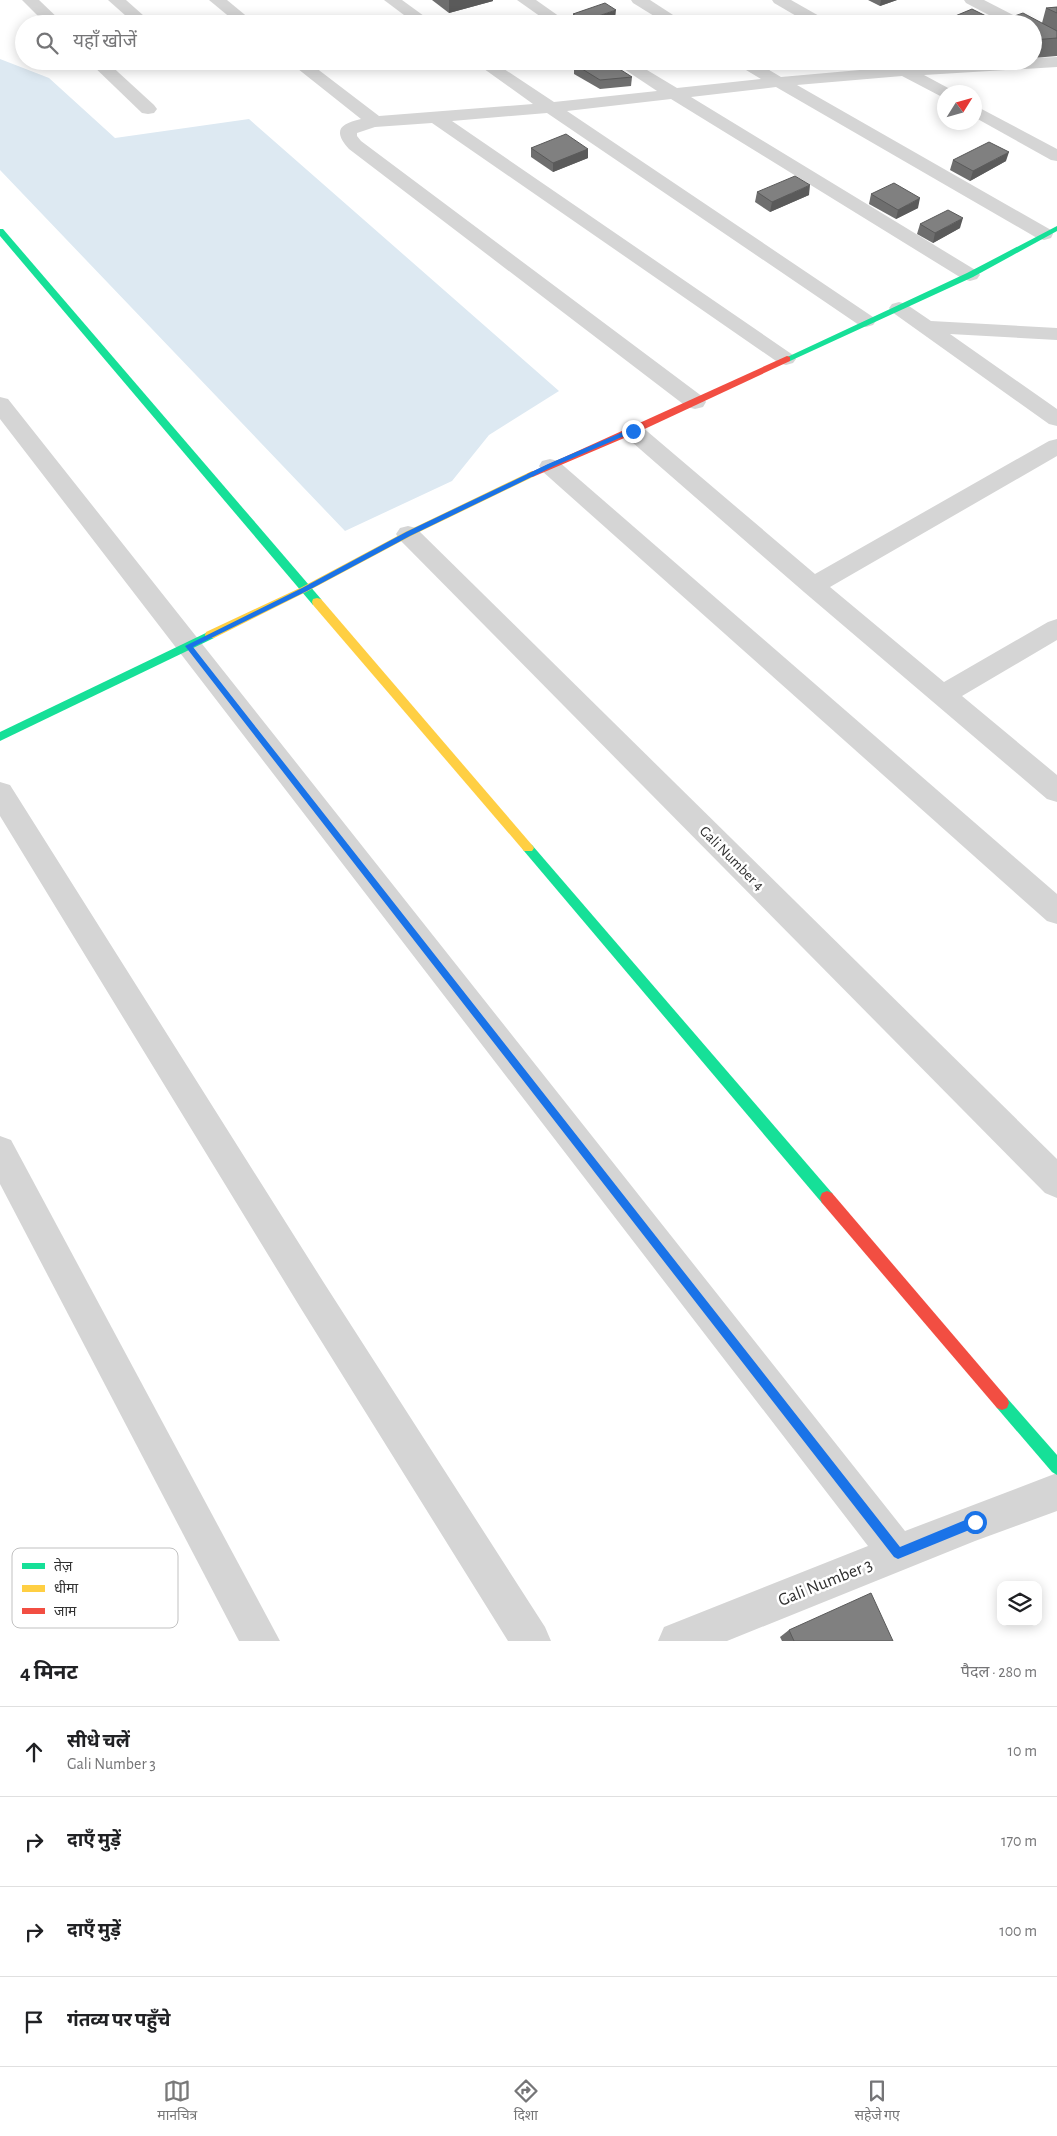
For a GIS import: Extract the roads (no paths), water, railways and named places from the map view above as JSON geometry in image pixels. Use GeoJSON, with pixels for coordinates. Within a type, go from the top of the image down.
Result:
{"type":"FeatureCollection","features":[{"type":"Feature","properties":{"kind":"street"},"geometry":{"type":"LineString","coordinates":[[30,0],[46,15]]}},
{"type":"Feature","properties":{"kind":"street"},"geometry":{"type":"LineString","coordinates":[[116,0],[134,15]]}},
{"type":"Feature","properties":{"kind":"street"},"geometry":{"type":"LineString","coordinates":[[217,0],[236,15]]}},
{"type":"Feature","properties":{"kind":"street"},"geometry":{"type":"LineString","coordinates":[[392,0],[414,15]]}},
{"type":"Feature","properties":{"kind":"street"},"geometry":{"type":"LineString","coordinates":[[525,0],[548,15]]}},
{"type":"Feature","properties":{"kind":"street"},"geometry":{"type":"LineString","coordinates":[[639,0],[664,15]]}},
{"type":"Feature","properties":{"kind":"street"},"geometry":{"type":"LineString","coordinates":[[780,0],[806,15]]}},
{"type":"Feature","properties":{"kind":"street"},"geometry":{"type":"LineString","coordinates":[[972,0],[1001,15]]}},
{"type":"Feature","properties":{"kind":"street"},"geometry":{"type":"LineString","coordinates":[[1042,63],[1057,62]]}},
{"type":"Feature","properties":{"kind":"street"},"geometry":{"type":"LineString","coordinates":[[106,70],[148,109]]}},
{"type":"Feature","properties":{"kind":"street"},"geometry":{"type":"LineString","coordinates":[[308,70],[375,122]]}},
{"type":"Feature","properties":{"kind":"street"},"geometry":{"type":"LineString","coordinates":[[494,70],[866,321]]}},
{"type":"Feature","properties":{"kind":"street"},"geometry":{"type":"LineString","coordinates":[[634,70],[970,275]]}},
{"type":"Feature","properties":{"kind":"street"},"geometry":{"type":"LineString","coordinates":[[757,70],[1050,231]]}},
{"type":"Feature","properties":{"kind":"street"},"geometry":{"type":"LineString","coordinates":[[695,402],[354,146],[348,137],[348,130],[359,124],[375,122],[549,108],[777,82],[922,70]]}},
{"type":"Feature","properties":{"kind":"street"},"geometry":{"type":"LineString","coordinates":[[905,71],[937,89]]}},
{"type":"Feature","properties":{"kind":"street"},"geometry":{"type":"LineString","coordinates":[[982,114],[1057,156]]}},
{"type":"Feature","properties":{"kind":"street"},"geometry":{"type":"LineString","coordinates":[[435,117],[786,360]]}},
{"type":"Feature","properties":{"kind":"street"},"geometry":{"type":"LineString","coordinates":[[0,231],[305,590],[1057,1467]]}},
{"type":"Feature","properties":{"kind":"street"},"geometry":{"type":"LineString","coordinates":[[0,737],[305,590],[408,534],[550,466],[633,431],[866,321],[970,275],[1050,231]]}},
{"type":"Feature","properties":{"kind":"street"},"geometry":{"type":"LineString","coordinates":[[899,308],[1057,419]]}},
{"type":"Feature","properties":{"kind":"street"},"geometry":{"type":"LineString","coordinates":[[926,327],[1057,334]]}},
{"type":"Feature","properties":{"kind":"street"},"geometry":{"type":"LineString","coordinates":[[0,404],[898,1553]]}},
{"type":"Feature","properties":{"kind":"street"},"geometry":{"type":"LineString","coordinates":[[633,431],[813,586],[1057,791]]}},
{"type":"Feature","properties":{"kind":"street"},"geometry":{"type":"LineString","coordinates":[[813,586],[1057,446]]}},
{"type":"Feature","properties":{"kind":"street"},"geometry":{"type":"LineString","coordinates":[[550,466],[1057,912]]}},
{"type":"Feature","properties":{"kind":"street","name":"Gali Number 4"},"geometry":{"type":"LineString","coordinates":[[408,534],[1057,1182]]}},
{"type":"Feature","properties":{"kind":"street"},"geometry":{"type":"LineString","coordinates":[[943,696],[1057,628]]}},
{"type":"Feature","properties":{"kind":"street"},"geometry":{"type":"LineString","coordinates":[[0,793],[317,1304],[530,1641]]}},
{"type":"Feature","properties":{"kind":"street"},"geometry":{"type":"LineString","coordinates":[[0,1150],[260,1641]]}},
{"type":"Feature","properties":{"kind":"street","name":"Gali Number 3"},"geometry":{"type":"LineString","coordinates":[[678,1641],[975,1522],[1057,1492]]}}]}
